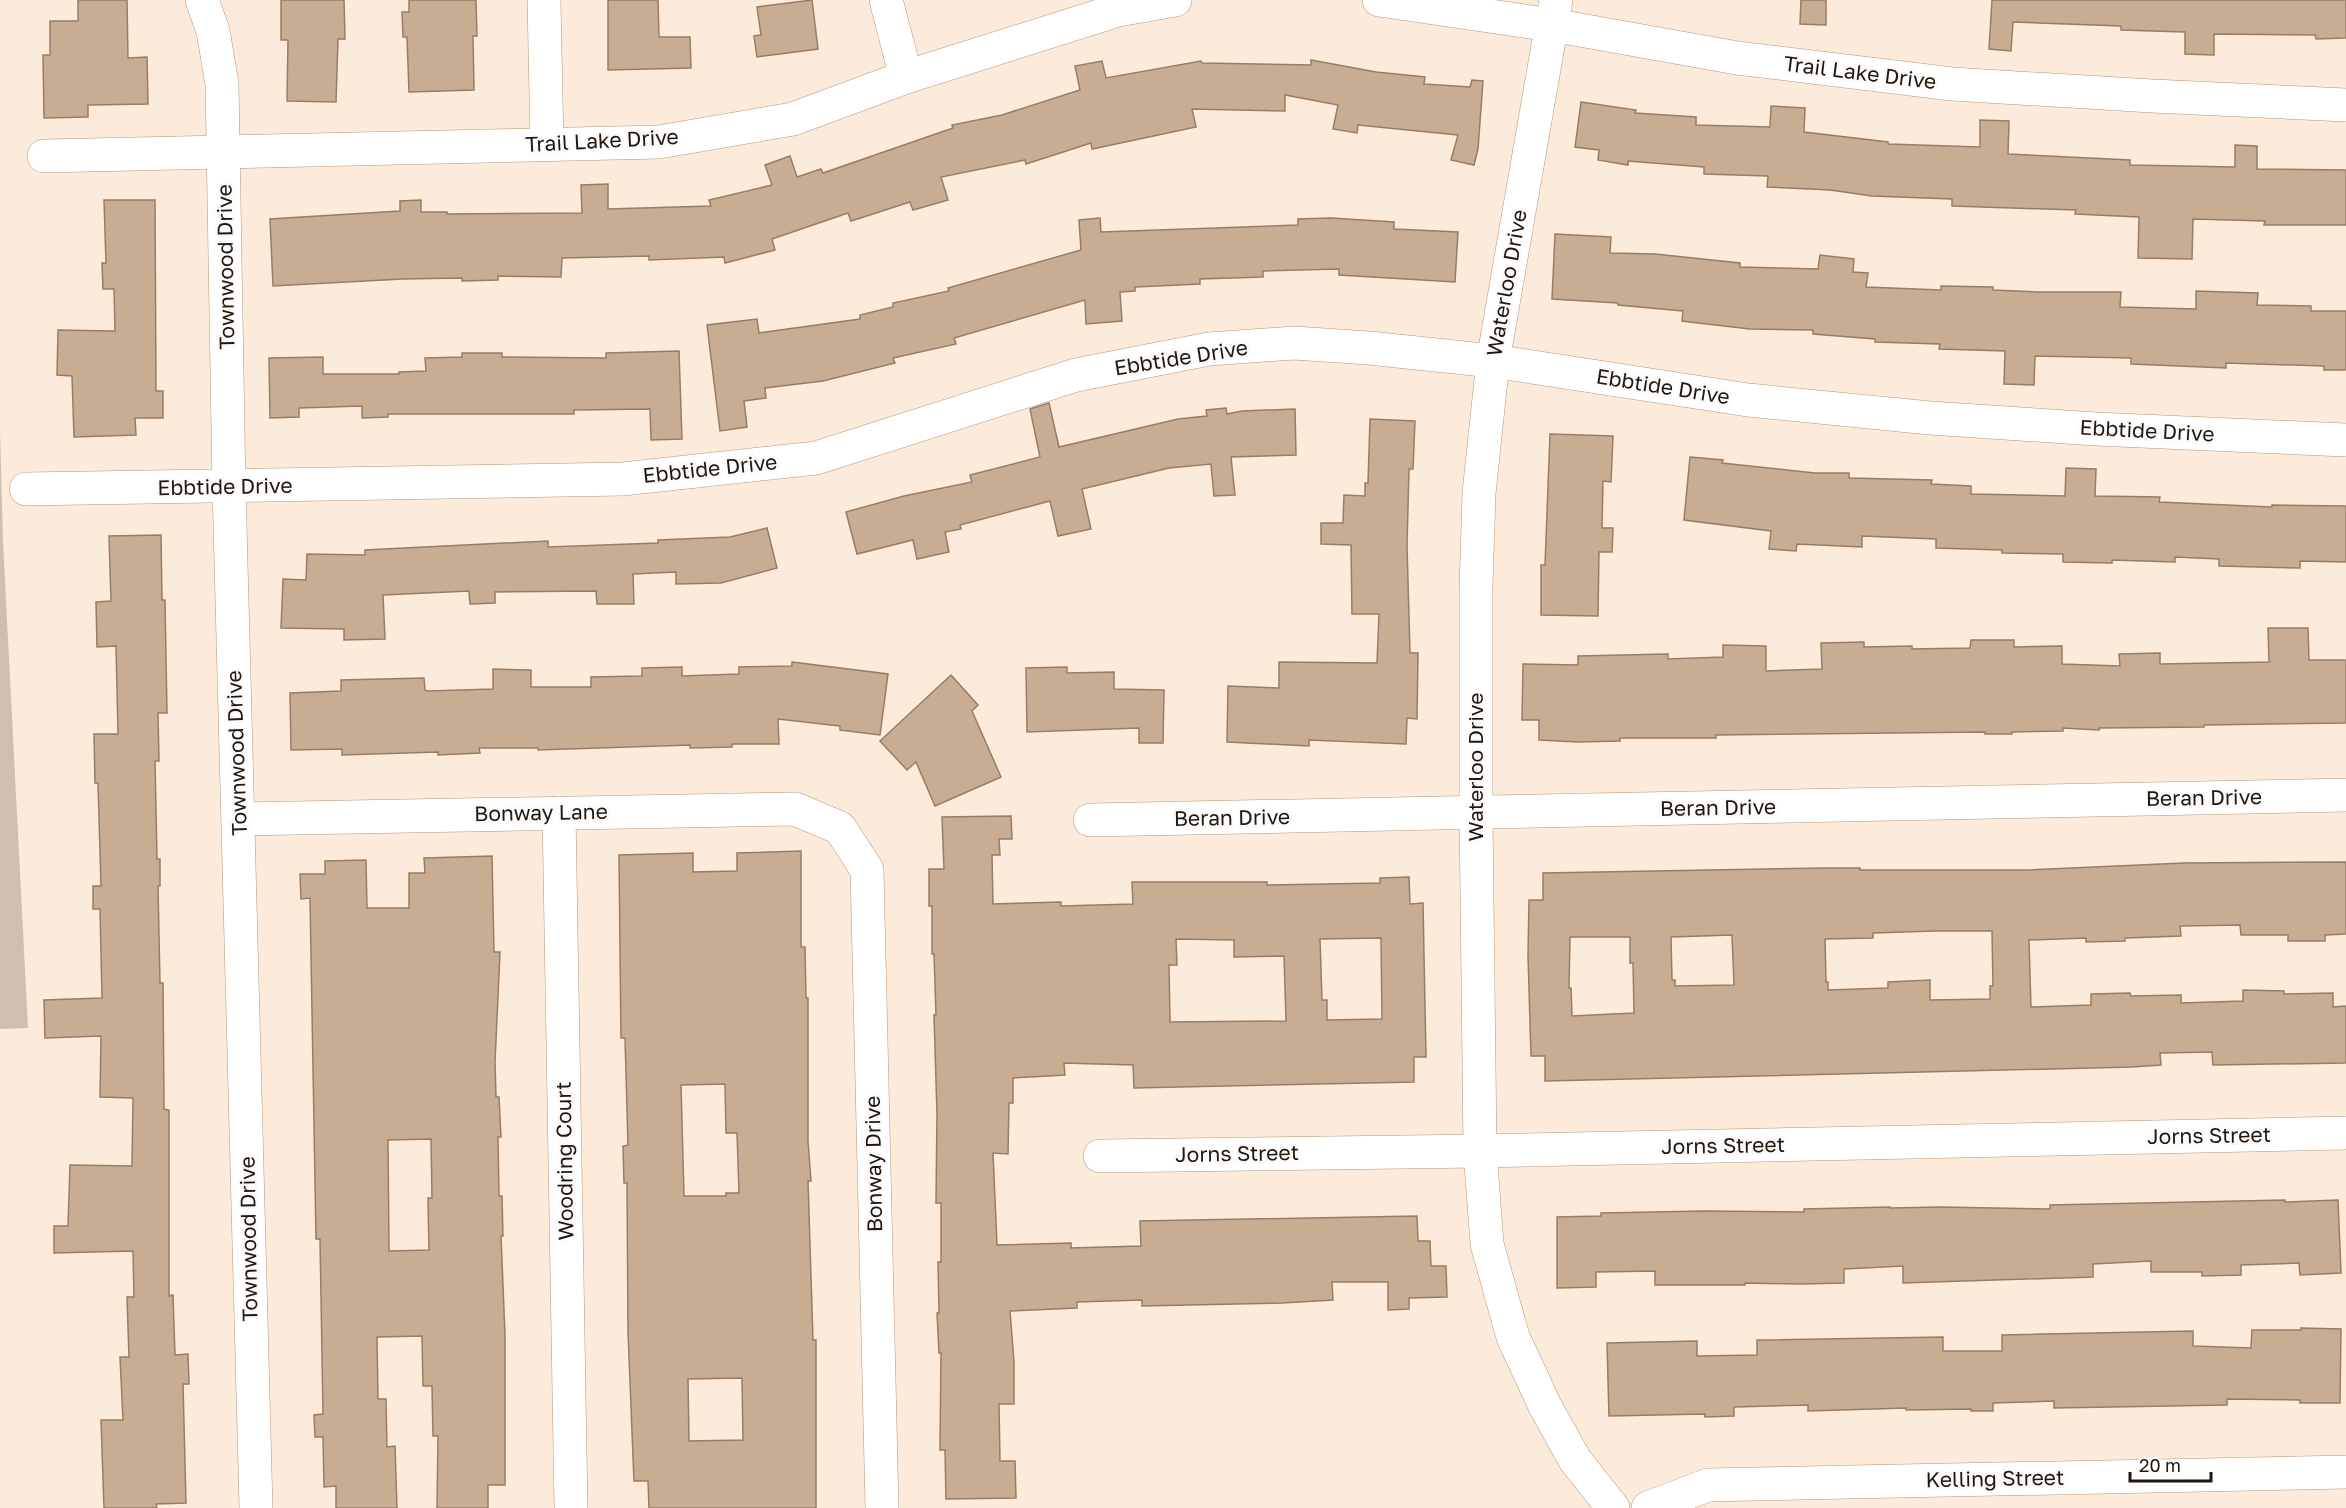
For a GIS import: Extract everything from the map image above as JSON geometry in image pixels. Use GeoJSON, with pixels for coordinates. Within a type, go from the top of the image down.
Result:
{"type":"FeatureCollection","features":[{"type":"Feature","properties":{"kind":"street","name":"Townwood Drive"},"geometry":{"type":"LineString","coordinates":[[202,0],[213,31],[222,84],[229,487],[256,1508]]}},
{"type":"Feature","properties":{"kind":"street"},"geometry":{"type":"LineString","coordinates":[[544,0],[547,145]]}},
{"type":"Feature","properties":{"kind":"street"},"geometry":{"type":"LineString","coordinates":[[886,0],[906,77]]}},
{"type":"Feature","properties":{"kind":"street","name":"Trail Lake Drive"},"geometry":{"type":"LineString","coordinates":[[44,156],[659,142],[793,119],[906,77],[1118,10],[1175,0]]}},
{"type":"Feature","properties":{"kind":"street","name":"Trail Lake Drive"},"geometry":{"type":"LineString","coordinates":[[1379,0],[1554,12],[1737,58],[1952,84],[2346,105]]}},
{"type":"Feature","properties":{"kind":"street","name":"Waterloo Drive"},"geometry":{"type":"LineString","coordinates":[[1554,12],[1493,361],[1479,493],[1476,588],[1476,813],[1480,1151],[1487,1244],[1514,1337],[1545,1406],[1575,1460],[1613,1508]]}},
{"type":"Feature","properties":{"kind":"street","name":"Ebbtide Drive"},"geometry":{"type":"LineString","coordinates":[[26,489],[623,479],[816,458],[1076,375],[1209,349],[1294,343],[1493,361],[1748,400],[1919,417],[2096,429],[2346,440]]}},
{"type":"Feature","properties":{"kind":"street","name":"Beran Drive"},"geometry":{"type":"LineString","coordinates":[[1090,820],[2346,795]]}},
{"type":"Feature","properties":{"kind":"street","name":"Bonway Lane"},"geometry":{"type":"LineString","coordinates":[[239,819],[795,809],[840,828]]}},
{"type":"Feature","properties":{"kind":"street","name":"Woodring Court"},"geometry":{"type":"LineString","coordinates":[[559,813],[571,1508]]}},
{"type":"Feature","properties":{"kind":"street","name":"Bonway Drive"},"geometry":{"type":"LineString","coordinates":[[840,828],[867,870],[882,1508]]}},
{"type":"Feature","properties":{"kind":"street","name":"Jorns Street"},"geometry":{"type":"LineString","coordinates":[[1100,1156],[1480,1151],[2346,1133]]}},
{"type":"Feature","properties":{"kind":"street","name":"Kelling Street"},"geometry":{"type":"LineString","coordinates":[[1648,1508],[1708,1485],[2346,1472]]}},
{"type":"Feature","properties":{"kind":"shaded area"},"geometry":{"type":"Polygon","coordinates":[[[0,430],[3,542],[28,1028],[0,1029],[0,430]]]}},
{"type":"Feature","properties":{"kind":"building"},"geometry":{"type":"Polygon","coordinates":[[[78,0],[127,0],[128,58],[147,57],[148,104],[88,105],[88,117],[44,118],[43,55],[50,55],[50,21],[78,21],[78,0]]]}},
{"type":"Feature","properties":{"kind":"building"},"geometry":{"type":"Polygon","coordinates":[[[281,0],[344,0],[345,39],[338,39],[336,102],[287,101],[288,40],[281,40],[281,0]]]}},
{"type":"Feature","properties":{"kind":"building"},"geometry":{"type":"Polygon","coordinates":[[[409,0],[476,0],[477,36],[473,36],[474,90],[409,92],[407,37],[403,37],[402,12],[409,12],[409,0]]]}},
{"type":"Feature","properties":{"kind":"building"},"geometry":{"type":"Polygon","coordinates":[[[608,0],[658,0],[659,37],[690,37],[691,68],[608,70],[608,0]]]}},
{"type":"Feature","properties":{"kind":"building"},"geometry":{"type":"Polygon","coordinates":[[[812,0],[818,49],[757,57],[754,36],[761,35],[757,7],[812,0]]]}},
{"type":"Feature","properties":{"kind":"building"},"geometry":{"type":"Polygon","coordinates":[[[1801,0],[1826,0],[1826,25],[1800,24],[1801,0]]]}},
{"type":"Feature","properties":{"kind":"building"},"geometry":{"type":"Polygon","coordinates":[[[1992,0],[2346,0],[2346,38],[2316,39],[2315,35],[2214,34],[2214,55],[2185,54],[2185,32],[2121,30],[2121,26],[2013,22],[2011,51],[1989,49],[1992,0]]]}},
{"type":"Feature","properties":{"kind":"building"},"geometry":{"type":"Polygon","coordinates":[[[1311,60],[1376,72],[1425,77],[1424,84],[1470,87],[1472,80],[1483,81],[1478,149],[1474,165],[1451,160],[1458,135],[1358,125],[1357,133],[1333,129],[1338,105],[1285,95],[1285,111],[1192,109],[1196,127],[1092,149],[1091,143],[1026,164],[1025,160],[941,177],[948,200],[913,210],[910,202],[851,221],[848,213],[772,239],[775,250],[725,263],[724,257],[649,260],[649,256],[562,258],[561,277],[498,276],[498,280],[462,281],[462,278],[402,279],[273,286],[270,219],[400,211],[400,201],[421,200],[421,212],[447,212],[447,214],[582,213],[581,185],[608,184],[608,209],[711,206],[709,200],[772,185],[765,165],[790,156],[797,177],[821,169],[823,173],[953,128],[952,125],[1002,115],[1080,90],[1075,66],[1102,61],[1106,78],[1201,61],[1202,63],[1311,65],[1311,60]]]}},
{"type":"Feature","properties":{"kind":"building"},"geometry":{"type":"Polygon","coordinates":[[[1581,102],[1636,110],[1635,113],[1696,117],[1696,125],[1770,127],[1771,106],[1805,108],[1804,132],[1888,142],[1888,144],[1980,147],[1980,120],[2009,121],[2008,154],[2130,160],[2130,165],[2235,167],[2235,145],[2257,146],[2257,169],[2346,170],[2346,225],[2264,225],[2265,221],[2193,219],[2192,259],[2138,258],[2139,217],[2075,214],[2076,210],[1952,206],[1952,199],[1872,196],[1830,190],[1767,187],[1768,176],[1704,174],[1704,167],[1628,161],[1628,165],[1598,160],[1599,150],[1575,147],[1581,102]]]}},
{"type":"Feature","properties":{"kind":"building"},"geometry":{"type":"Polygon","coordinates":[[[104,200],[155,200],[156,391],[163,391],[163,418],[135,418],[136,435],[74,437],[72,376],[57,375],[58,330],[115,331],[114,289],[103,289],[102,263],[106,263],[104,200]]]}},
{"type":"Feature","properties":{"kind":"building"},"geometry":{"type":"Polygon","coordinates":[[[1100,218],[1101,232],[1298,225],[1298,219],[1331,218],[1394,222],[1394,229],[1458,232],[1455,282],[1339,275],[1339,269],[1263,271],[1263,277],[1200,279],[1200,284],[1135,287],[1135,291],[1120,292],[1122,321],[1086,324],[1085,300],[954,338],[956,344],[893,358],[895,363],[823,381],[765,388],[766,398],[744,401],[747,427],[720,431],[707,325],[757,319],[759,333],[860,319],[860,315],[893,307],[893,303],[949,291],[948,288],[1081,250],[1079,220],[1100,218]]]}},
{"type":"Feature","properties":{"kind":"building"},"geometry":{"type":"Polygon","coordinates":[[[1555,234],[1611,237],[1610,253],[1655,254],[1740,263],[1740,267],[1818,269],[1820,255],[1854,259],[1853,272],[1868,273],[1866,287],[1941,290],[1941,286],[1993,287],[1993,290],[2038,292],[2121,292],[2120,307],[2196,309],[2196,291],[2258,293],[2257,305],[2311,306],[2311,311],[2346,311],[2346,370],[2324,370],[2324,366],[2226,363],[2226,368],[2131,364],[2131,358],[2035,356],[2034,385],[2004,384],[2005,351],[1939,349],[1940,344],[1875,342],[1875,339],[1813,334],[1813,330],[1750,329],[1682,321],[1683,311],[1618,305],[1618,303],[1552,299],[1555,234]]]}},
{"type":"Feature","properties":{"kind":"building"},"geometry":{"type":"Polygon","coordinates":[[[679,351],[682,439],[651,440],[650,409],[574,410],[574,414],[388,414],[388,417],[362,418],[362,406],[299,408],[299,417],[270,418],[269,358],[323,357],[323,374],[399,374],[399,372],[426,371],[425,358],[462,357],[462,353],[502,353],[502,357],[606,358],[606,353],[679,351]]]}},
{"type":"Feature","properties":{"kind":"building"},"geometry":{"type":"Polygon","coordinates":[[[1049,403],[1059,447],[1178,419],[1207,416],[1206,410],[1226,408],[1227,414],[1242,411],[1295,409],[1296,455],[1231,457],[1235,495],[1214,496],[1211,464],[1169,468],[1082,489],[1091,529],[1058,536],[1050,501],[960,525],[961,529],[945,532],[949,552],[917,559],[913,540],[857,554],[846,512],[904,496],[972,482],[970,475],[1040,457],[1030,409],[1049,403]]]}},
{"type":"Feature","properties":{"kind":"building"},"geometry":{"type":"Polygon","coordinates":[[[1370,419],[1415,421],[1413,469],[1409,469],[1407,545],[1410,653],[1418,653],[1417,719],[1407,718],[1406,744],[1309,740],[1309,746],[1227,742],[1228,686],[1279,688],[1279,662],[1377,663],[1379,614],[1352,614],[1351,545],[1321,544],[1321,523],[1343,523],[1344,495],[1365,496],[1365,483],[1368,483],[1370,419]]]}},
{"type":"Feature","properties":{"kind":"building"},"geometry":{"type":"Polygon","coordinates":[[[1550,434],[1613,436],[1611,482],[1603,481],[1602,528],[1613,528],[1612,552],[1599,552],[1598,616],[1541,615],[1541,565],[1545,565],[1550,434]]]}},
{"type":"Feature","properties":{"kind":"building"},"geometry":{"type":"Polygon","coordinates":[[[1690,457],[1723,460],[1722,463],[1815,473],[1849,473],[1849,478],[1932,480],[1931,484],[1971,486],[1971,494],[2065,496],[2066,468],[2096,469],[2095,496],[2160,497],[2159,502],[2272,507],[2272,505],[2346,506],[2346,562],[2300,561],[2300,568],[2219,566],[2219,559],[2175,557],[2175,562],[2112,560],[2112,563],[2063,562],[2063,554],[2002,553],[2002,550],[1936,548],[1936,539],[1862,536],[1862,547],[1797,544],[1796,551],[1769,549],[1771,531],[1684,520],[1690,457]]]}},
{"type":"Feature","properties":{"kind":"building"},"geometry":{"type":"Polygon","coordinates":[[[767,528],[777,568],[721,583],[676,584],[676,572],[633,574],[634,604],[597,604],[596,591],[495,592],[495,603],[470,604],[469,591],[383,595],[385,639],[344,640],[344,629],[281,628],[283,579],[306,580],[307,554],[365,555],[365,550],[548,541],[548,547],[658,543],[658,540],[730,537],[767,528]]]}},
{"type":"Feature","properties":{"kind":"building"},"geometry":{"type":"Polygon","coordinates":[[[161,535],[162,600],[165,600],[167,713],[158,713],[159,761],[155,761],[157,859],[160,859],[160,886],[158,886],[160,983],[163,983],[164,1109],[169,1110],[169,1296],[173,1295],[175,1355],[188,1354],[189,1384],[183,1384],[186,1503],[156,1504],[157,1508],[104,1508],[101,1420],[123,1420],[120,1357],[129,1357],[127,1297],[134,1297],[133,1251],[54,1253],[54,1226],[68,1226],[70,1165],[132,1166],[133,1098],[100,1097],[101,1036],[45,1038],[44,1000],[102,998],[100,909],[93,909],[93,886],[101,886],[94,734],[118,734],[116,646],[97,647],[96,602],[111,601],[109,536],[161,535]]]}},
{"type":"Feature","properties":{"kind":"building"},"geometry":{"type":"Polygon","coordinates":[[[2268,628],[2308,628],[2309,660],[2346,660],[2346,723],[2204,725],[2204,727],[2099,728],[2099,730],[2063,728],[2063,731],[2012,732],[2012,734],[1985,734],[1985,732],[1716,735],[1716,738],[1620,738],[1620,741],[1578,742],[1539,740],[1539,720],[1522,720],[1523,664],[1578,665],[1578,656],[1668,654],[1668,659],[1723,657],[1723,645],[1766,646],[1766,671],[1822,669],[1821,643],[1864,642],[1864,647],[1912,646],[1912,649],[1970,648],[1971,640],[2014,640],[2014,647],[2062,646],[2062,664],[2120,666],[2119,654],[2160,653],[2160,664],[2269,662],[2268,628]]]}},
{"type":"Feature","properties":{"kind":"building"},"geometry":{"type":"Polygon","coordinates":[[[792,662],[888,674],[880,735],[840,730],[840,726],[778,719],[779,744],[732,744],[732,747],[690,748],[690,745],[538,750],[538,748],[479,748],[480,753],[438,755],[438,752],[342,755],[342,749],[291,750],[290,693],[341,691],[341,680],[424,678],[427,691],[493,689],[493,669],[531,670],[531,687],[591,687],[591,677],[642,676],[642,668],[682,667],[682,676],[739,674],[739,667],[792,666],[792,662]]]}},
{"type":"Feature","properties":{"kind":"building"},"geometry":{"type":"Polygon","coordinates":[[[1067,667],[1067,673],[1114,672],[1114,689],[1164,690],[1163,743],[1139,743],[1139,728],[1027,732],[1026,668],[1067,667]]]}},
{"type":"Feature","properties":{"kind":"building"},"geometry":{"type":"Polygon","coordinates":[[[951,675],[978,705],[972,711],[1001,777],[935,806],[916,762],[907,770],[880,741],[951,675]]]}},
{"type":"Feature","properties":{"kind":"building"},"geometry":{"type":"Polygon","coordinates":[[[1011,816],[1012,839],[999,839],[1000,855],[992,855],[993,904],[1061,902],[1061,906],[1133,904],[1132,882],[1267,882],[1267,885],[1380,883],[1380,878],[1409,877],[1410,904],[1423,903],[1426,1057],[1414,1057],[1414,1082],[1134,1088],[1133,1065],[1064,1063],[1065,1075],[1013,1078],[1013,1103],[1009,1103],[1008,1154],[993,1153],[997,1245],[1071,1243],[1071,1248],[1141,1246],[1140,1221],[1417,1216],[1418,1241],[1430,1241],[1431,1266],[1446,1266],[1447,1297],[1409,1298],[1409,1309],[1388,1310],[1388,1282],[1332,1282],[1333,1300],[1142,1306],[1142,1300],[1077,1302],[1077,1308],[1010,1311],[1014,1362],[1014,1404],[999,1404],[1000,1461],[1015,1461],[1016,1498],[946,1499],[945,1450],[940,1450],[941,1353],[939,1353],[937,1313],[939,1313],[938,1262],[941,1262],[941,1203],[936,1203],[937,1114],[934,1015],[936,1015],[932,906],[929,906],[929,869],[944,869],[942,817],[1011,816]],[[1381,938],[1320,939],[1322,1000],[1327,1000],[1327,1020],[1382,1019],[1381,938]],[[1176,939],[1177,965],[1169,965],[1170,1022],[1286,1021],[1284,956],[1234,957],[1234,940],[1176,939]]]}},
{"type":"Feature","properties":{"kind":"building"},"geometry":{"type":"Polygon","coordinates":[[[801,851],[801,947],[805,947],[806,998],[808,998],[808,1141],[811,1181],[808,1181],[813,1340],[816,1340],[816,1508],[649,1508],[648,1481],[634,1481],[628,1332],[627,1183],[624,1183],[623,1146],[628,1145],[625,1038],[621,1038],[619,855],[693,853],[693,872],[737,871],[737,853],[801,851]],[[725,1084],[681,1085],[684,1196],[726,1196],[726,1193],[739,1193],[737,1133],[726,1133],[725,1084]],[[742,1378],[688,1379],[689,1441],[743,1440],[742,1378]]]}},
{"type":"Feature","properties":{"kind":"building"},"geometry":{"type":"Polygon","coordinates":[[[492,856],[494,952],[500,952],[495,1062],[501,1137],[498,1137],[499,1196],[502,1196],[503,1236],[501,1236],[505,1335],[505,1485],[488,1485],[488,1508],[437,1508],[438,1436],[433,1436],[432,1386],[423,1386],[422,1336],[377,1337],[378,1399],[386,1399],[387,1447],[395,1446],[397,1508],[336,1508],[336,1486],[324,1487],[323,1437],[315,1437],[314,1415],[323,1414],[320,1239],[316,1239],[310,898],[301,899],[300,874],[325,874],[325,861],[366,860],[367,908],[409,908],[409,873],[425,873],[424,858],[492,856]],[[431,1139],[388,1140],[389,1251],[429,1250],[428,1198],[432,1198],[431,1139]]]}},
{"type":"Feature","properties":{"kind":"building"},"geometry":{"type":"Polygon","coordinates":[[[2346,862],[2346,934],[2325,935],[2325,941],[2288,941],[2288,935],[2241,935],[2240,925],[2180,926],[2181,936],[2125,938],[2125,941],[2086,942],[2086,938],[2029,940],[2031,1007],[2091,1005],[2091,994],[2181,995],[2181,1003],[2243,1001],[2243,990],[2284,991],[2284,994],[2333,993],[2333,1007],[2346,1006],[2346,1063],[2213,1065],[2212,1052],[2160,1053],[2161,1065],[2132,1067],[1545,1081],[1545,1056],[1531,1056],[1529,900],[1543,900],[1543,873],[1824,868],[2028,870],[2184,863],[2346,862]],[[1992,931],[1873,933],[1873,938],[1825,939],[1828,990],[1888,988],[1888,982],[1930,980],[1930,1000],[1990,999],[1990,986],[1993,986],[1992,931]],[[1732,935],[1671,937],[1672,980],[1675,980],[1675,986],[1734,985],[1732,935]],[[1570,937],[1569,988],[1571,988],[1572,1016],[1634,1013],[1630,937],[1570,937]]]}},
{"type":"Feature","properties":{"kind":"building"},"geometry":{"type":"Polygon","coordinates":[[[2285,1200],[2285,1202],[2338,1200],[2341,1273],[2300,1275],[2299,1263],[2241,1265],[2241,1275],[2202,1276],[2202,1272],[2151,1272],[2151,1261],[2093,1264],[2093,1277],[1903,1283],[1903,1266],[1844,1269],[1844,1283],[1800,1284],[1655,1285],[1655,1271],[1596,1272],[1596,1287],[1557,1288],[1557,1217],[1601,1216],[1601,1213],[1804,1212],[1804,1209],[1890,1207],[2050,1209],[2050,1205],[2285,1200]]]}},
{"type":"Feature","properties":{"kind":"building"},"geometry":{"type":"Polygon","coordinates":[[[2301,1328],[2341,1329],[2340,1403],[2227,1399],[2227,1405],[2054,1408],[2054,1401],[1993,1403],[1993,1411],[1906,1410],[1906,1408],[1808,1411],[1808,1405],[1734,1407],[1734,1416],[1705,1417],[1705,1414],[1609,1416],[1607,1343],[1697,1341],[1697,1356],[1757,1355],[1757,1340],[1943,1337],[1943,1351],[2002,1351],[2002,1335],[2193,1331],[2193,1346],[2251,1348],[2252,1330],[2301,1330],[2301,1328]]]}}]}
